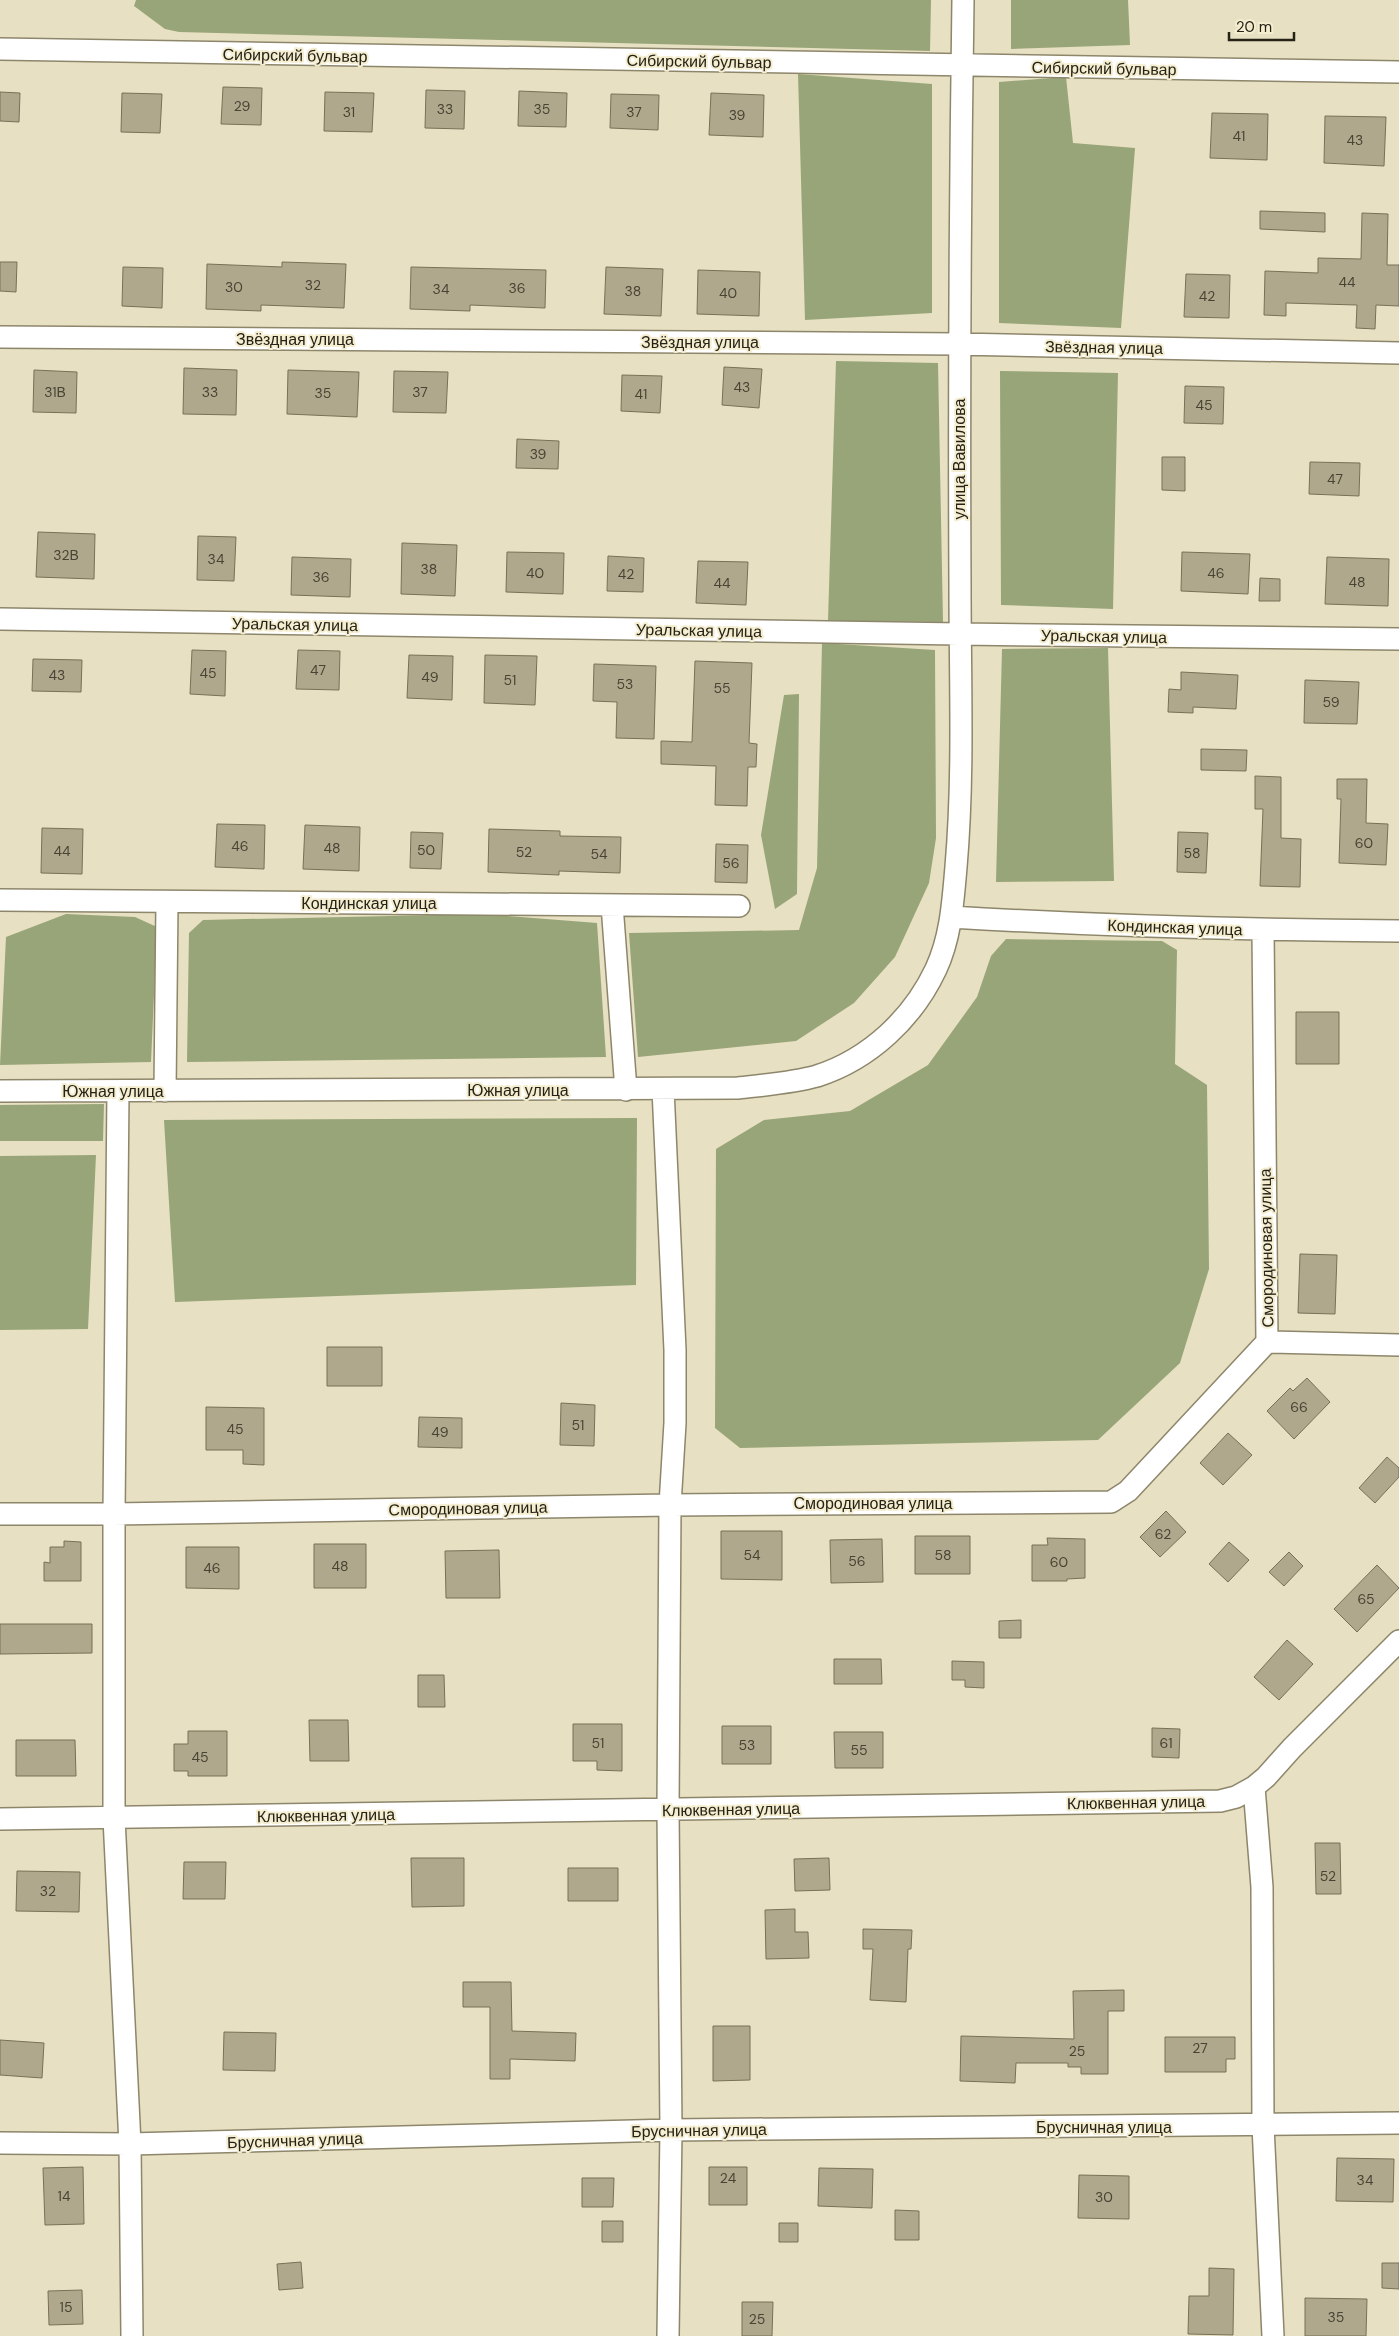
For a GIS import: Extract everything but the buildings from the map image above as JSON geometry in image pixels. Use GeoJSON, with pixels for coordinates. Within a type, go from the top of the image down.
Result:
{"type":"FeatureCollection","features":[{"type":"Feature","properties":{"kind":"street","name":"улица Вавилова"},"geometry":{"type":"LineString","coordinates":[[951,917],[959,798],[958,344],[963,0]]}},
{"type":"Feature","properties":{"kind":"street","name":"Сибирский бульвар"},"geometry":{"type":"LineString","coordinates":[[0,50],[1399,72]]}},
{"type":"Feature","properties":{"kind":"street","name":"Звёздная улица"},"geometry":{"type":"LineString","coordinates":[[0,337],[958,344],[1399,353]]}},
{"type":"Feature","properties":{"kind":"street","name":"Уральская улица"},"geometry":{"type":"LineString","coordinates":[[0,619],[1399,639]]}},
{"type":"Feature","properties":{"kind":"street","name":"Кондинская улица"},"geometry":{"type":"LineString","coordinates":[[0,900],[739,906]]}},
{"type":"Feature","properties":{"kind":"street"},"geometry":{"type":"LineString","coordinates":[[165,1091],[167,902]]}},
{"type":"Feature","properties":{"kind":"street"},"geometry":{"type":"LineString","coordinates":[[612,905],[626,1090]]}},
{"type":"Feature","properties":{"kind":"street","name":"Кондинская улица"},"geometry":{"type":"LineString","coordinates":[[951,917],[1263,930],[1399,931]]}},
{"type":"Feature","properties":{"kind":"street","name":"Южная улица"},"geometry":{"type":"LineString","coordinates":[[0,1091],[626,1090],[738,1088],[781,1083],[816,1076],[846,1064],[872,1048],[908,1014],[924,992],[937,966],[951,917]]}},
{"type":"Feature","properties":{"kind":"street","name":"Смородиновая улица"},"geometry":{"type":"LineString","coordinates":[[0,1514],[114,1514],[670,1505],[1111,1502],[1128,1491],[1267,1342],[1263,930]]}},
{"type":"Feature","properties":{"kind":"street"},"geometry":{"type":"LineString","coordinates":[[663,1089],[675,1350],[675,1423],[670,1505],[668,1810],[671,2130],[668,2336]]}},
{"type":"Feature","properties":{"kind":"street"},"geometry":{"type":"LineString","coordinates":[[118,1091],[114,1514],[114,1818],[130,2144],[132,2336]]}},
{"type":"Feature","properties":{"kind":"street"},"geometry":{"type":"LineString","coordinates":[[1267,1342],[1399,1346]]}},
{"type":"Feature","properties":{"kind":"street","name":"Клюквенная улица"},"geometry":{"type":"LineString","coordinates":[[0,1819],[1220,1801],[1236,1797],[1254,1787],[1399,1641]]}},
{"type":"Feature","properties":{"kind":"street"},"geometry":{"type":"LineString","coordinates":[[1254,1787],[1262,1887],[1263,2126],[1273,2336]]}},
{"type":"Feature","properties":{"kind":"street","name":"Брусничная улица"},"geometry":{"type":"LineString","coordinates":[[0,2143],[130,2144],[671,2130],[1263,2126],[1399,2123]]}},
{"type":"Feature","properties":{"kind":"green space"},"geometry":{"type":"Polygon","coordinates":[[[136,0],[931,0],[930,51],[179,32],[165,29],[134,6],[136,0]]]}},
{"type":"Feature","properties":{"kind":"green space"},"geometry":{"type":"Polygon","coordinates":[[[1011,0],[1128,0],[1130,45],[1011,49],[1011,0]]]}},
{"type":"Feature","properties":{"kind":"green space"},"geometry":{"type":"Polygon","coordinates":[[[798,74],[932,84],[932,313],[805,320],[798,74]]]}},
{"type":"Feature","properties":{"kind":"green space"},"geometry":{"type":"Polygon","coordinates":[[[1066,77],[1073,143],[1135,148],[1121,328],[999,323],[999,82],[1066,77]]]}},
{"type":"Feature","properties":{"kind":"green space"},"geometry":{"type":"Polygon","coordinates":[[[836,361],[938,363],[943,622],[828,621],[836,361]]]}},
{"type":"Feature","properties":{"kind":"green space"},"geometry":{"type":"Polygon","coordinates":[[[1000,371],[1118,373],[1113,609],[1001,605],[1000,371]]]}},
{"type":"Feature","properties":{"kind":"green space"},"geometry":{"type":"Polygon","coordinates":[[[822,643],[935,650],[936,838],[929,883],[895,957],[854,1003],[796,1041],[638,1057],[629,933],[799,930],[817,868],[822,643]]]}},
{"type":"Feature","properties":{"kind":"green space"},"geometry":{"type":"Polygon","coordinates":[[[1108,648],[1114,881],[996,882],[1002,649],[1108,648]]]}},
{"type":"Feature","properties":{"kind":"green space"},"geometry":{"type":"Polygon","coordinates":[[[799,694],[797,894],[775,909],[761,835],[784,695],[799,694]]]}},
{"type":"Feature","properties":{"kind":"green space"},"geometry":{"type":"Polygon","coordinates":[[[66,914],[135,917],[157,927],[151,1062],[0,1065],[6,937],[66,914]]]}},
{"type":"Feature","properties":{"kind":"green space"},"geometry":{"type":"Polygon","coordinates":[[[483,914],[597,923],[606,1057],[187,1062],[189,933],[203,920],[483,914]]]}},
{"type":"Feature","properties":{"kind":"green space"},"geometry":{"type":"Polygon","coordinates":[[[1006,939],[1162,941],[1177,950],[1175,1064],[1207,1085],[1209,1269],[1180,1363],[1098,1440],[740,1448],[715,1428],[716,1149],[764,1120],[850,1111],[928,1065],[977,997],[991,956],[1006,939]]]}},
{"type":"Feature","properties":{"kind":"green space"},"geometry":{"type":"Polygon","coordinates":[[[104,1104],[103,1141],[0,1141],[0,1105],[104,1104]]]}},
{"type":"Feature","properties":{"kind":"green space"},"geometry":{"type":"Polygon","coordinates":[[[637,1118],[636,1285],[175,1302],[164,1120],[637,1118]]]}},
{"type":"Feature","properties":{"kind":"green space"},"geometry":{"type":"Polygon","coordinates":[[[96,1155],[88,1329],[0,1330],[0,1156],[96,1155]]]}}]}
